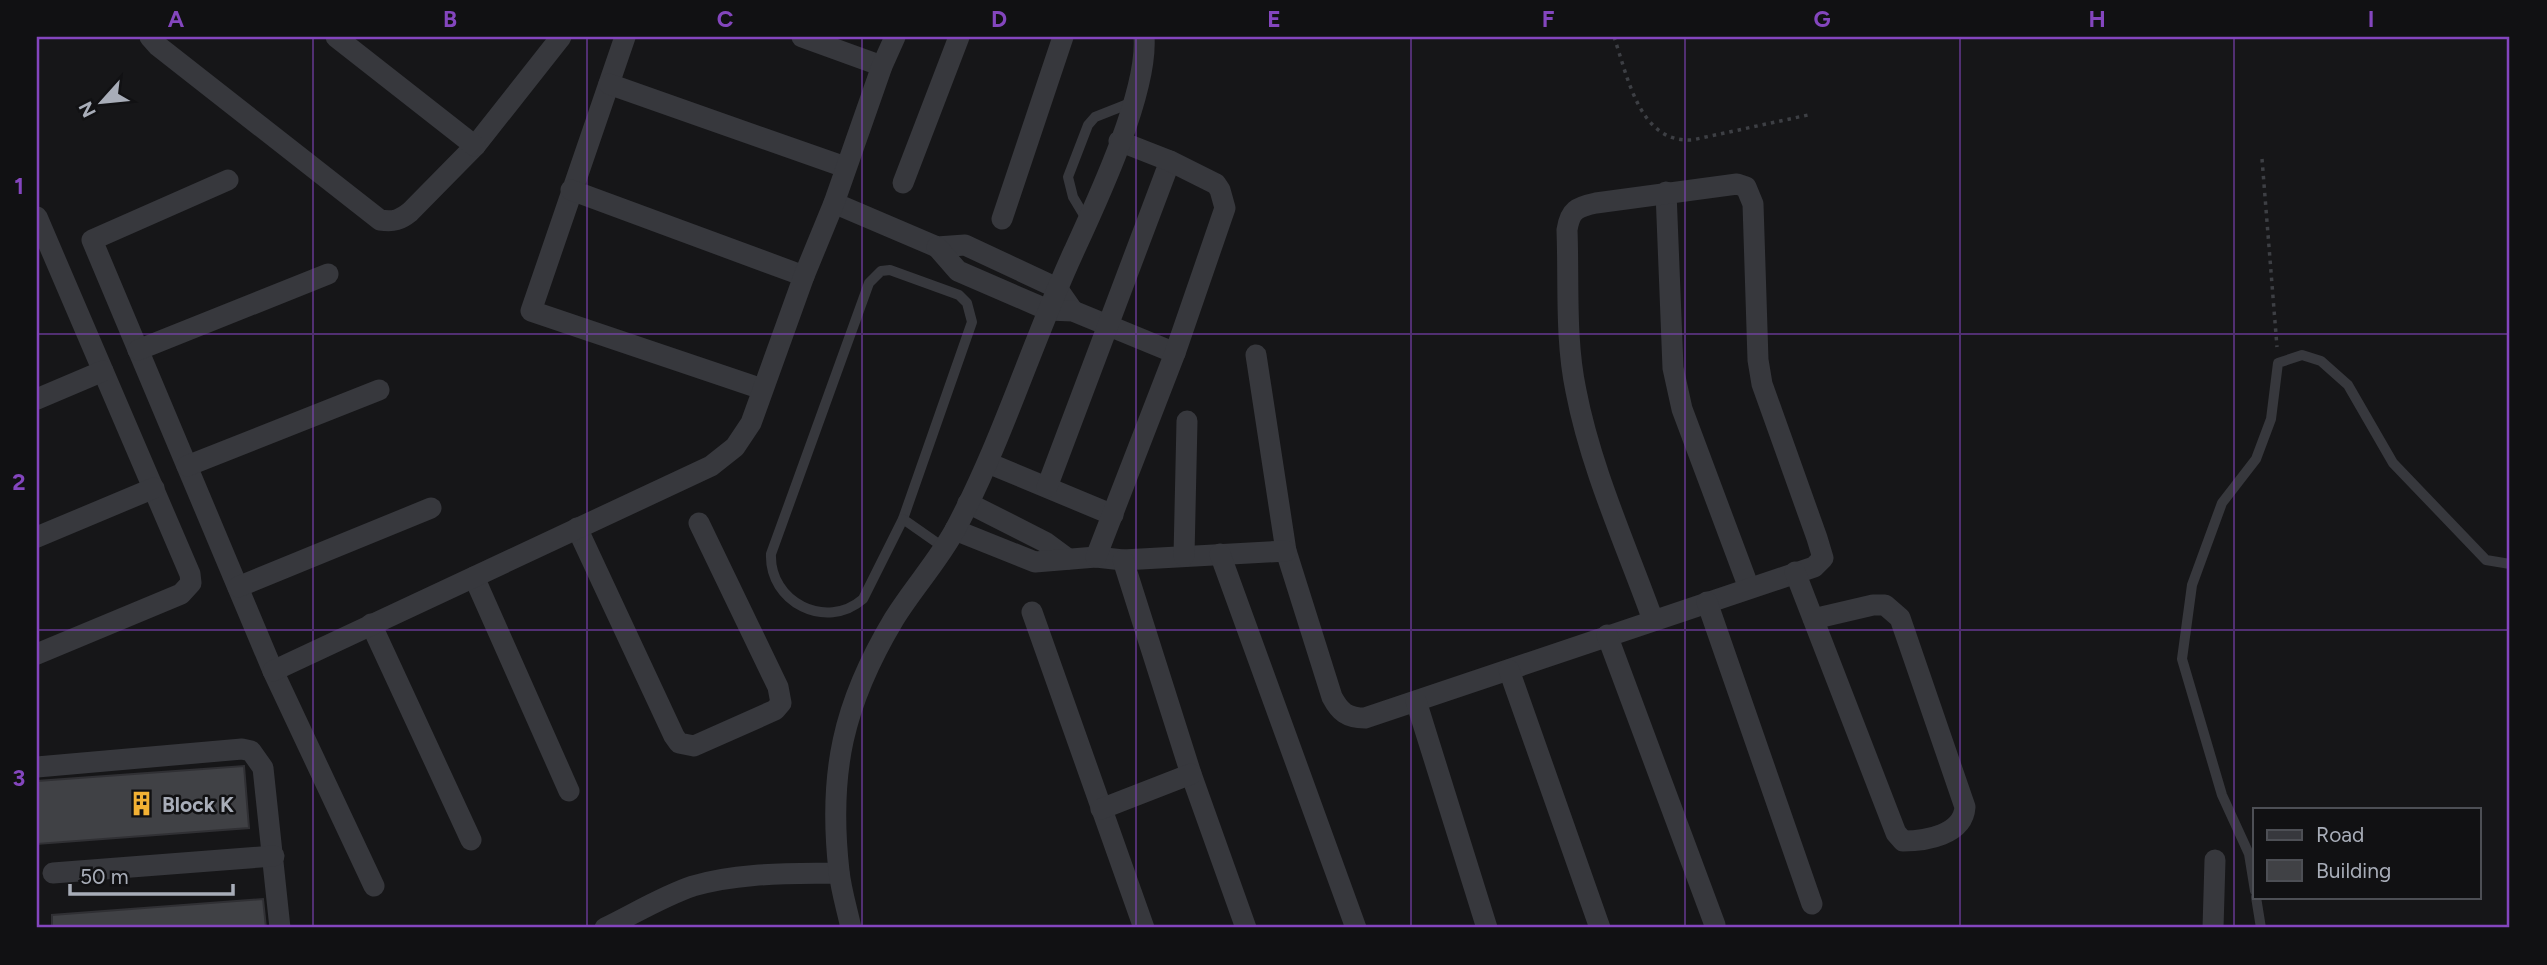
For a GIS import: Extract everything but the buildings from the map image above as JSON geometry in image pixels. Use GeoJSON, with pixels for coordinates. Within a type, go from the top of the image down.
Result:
{"type":"FeatureCollection","features":[{"type":"Feature","properties":{"kind":"street"},"geometry":{"type":"LineString","coordinates":[[150,37],[158,47],[380,220],[392,222],[402,219],[475,146],[554,39]]}},
{"type":"Feature","properties":{"kind":"street"},"geometry":{"type":"LineString","coordinates":[[336,37],[475,146]]}},
{"type":"Feature","properties":{"kind":"street"},"geometry":{"type":"LineString","coordinates":[[625,37],[531,311],[762,389]]}},
{"type":"Feature","properties":{"kind":"street"},"geometry":{"type":"LineString","coordinates":[[802,37],[882,66]]}},
{"type":"Feature","properties":{"kind":"street"},"geometry":{"type":"LineString","coordinates":[[273,671],[711,466],[735,447],[751,423],[895,37]]}},
{"type":"Feature","properties":{"kind":"street"},"geometry":{"type":"LineString","coordinates":[[903,183],[959,37]]}},
{"type":"Feature","properties":{"kind":"street"},"geometry":{"type":"LineString","coordinates":[[1002,219],[1063,37]]}},
{"type":"Feature","properties":{"kind":"street"},"geometry":{"type":"LineString","coordinates":[[851,928],[839,873],[836,798],[841,747],[850,707],[872,656],[949,539],[988,463],[1119,141],[1141,77],[1144,37]]}},
{"type":"Feature","properties":{"kind":"street"},"geometry":{"type":"LineString","coordinates":[[609,84],[845,167]]}},
{"type":"Feature","properties":{"kind":"street"},"geometry":{"type":"LineString","coordinates":[[1096,557],[1175,353],[1225,208],[1216,184],[1170,161],[1119,141]]}},
{"type":"Feature","properties":{"kind":"street"},"geometry":{"type":"LineString","coordinates":[[1047,488],[1170,161]]}},
{"type":"Feature","properties":{"kind":"street"},"geometry":{"type":"LineString","coordinates":[[228,180],[92,240],[273,671],[374,887]]}},
{"type":"Feature","properties":{"kind":"street"},"geometry":{"type":"LineString","coordinates":[[1256,355],[1286,551],[1332,697],[1337,707],[1352,718],[1365,718],[1749,589],[1814,566],[1823,558],[1762,384],[1758,360],[1753,204],[1745,187],[1737,184],[1666,192],[1585,206],[1574,211],[1569,218],[1570,346],[1575,388],[1586,439],[1653,620]]}},
{"type":"Feature","properties":{"kind":"street"},"geometry":{"type":"LineString","coordinates":[[571,190],[804,276]]}},
{"type":"Feature","properties":{"kind":"street"},"geometry":{"type":"LineString","coordinates":[[1666,192],[1673,368],[1682,409],[1749,589]]}},
{"type":"Feature","properties":{"kind":"street"},"geometry":{"type":"LineString","coordinates":[[834,203],[937,247],[958,271],[1048,310],[1073,311],[1175,353]]}},
{"type":"Feature","properties":{"kind":"street"},"geometry":{"type":"LineString","coordinates":[[37,218],[45,258],[103,371],[190,573],[191,583],[187,590],[37,654]]}},
{"type":"Feature","properties":{"kind":"street"},"geometry":{"type":"LineString","coordinates":[[937,247],[965,245],[1057,288],[1073,311]]}},
{"type":"Feature","properties":{"kind":"street"},"geometry":{"type":"LineString","coordinates":[[138,350],[328,274]]}},
{"type":"Feature","properties":{"kind":"street"},"geometry":{"type":"LineString","coordinates":[[37,399],[103,371]]}},
{"type":"Feature","properties":{"kind":"street"},"geometry":{"type":"LineString","coordinates":[[187,466],[379,390]]}},
{"type":"Feature","properties":{"kind":"street"},"geometry":{"type":"LineString","coordinates":[[1184,556],[1187,421]]}},
{"type":"Feature","properties":{"kind":"street"},"geometry":{"type":"LineString","coordinates":[[988,463],[1112,515]]}},
{"type":"Feature","properties":{"kind":"street"},"geometry":{"type":"LineString","coordinates":[[37,537],[154,488]]}},
{"type":"Feature","properties":{"kind":"street"},"geometry":{"type":"LineString","coordinates":[[968,503],[1045,542],[1068,559]]}},
{"type":"Feature","properties":{"kind":"street"},"geometry":{"type":"LineString","coordinates":[[238,587],[431,508]]}},
{"type":"Feature","properties":{"kind":"street"},"geometry":{"type":"LineString","coordinates":[[577,528],[674,736],[679,743],[694,746],[775,710],[781,702],[781,696],[699,523]]}},
{"type":"Feature","properties":{"kind":"street"},"geometry":{"type":"LineString","coordinates":[[949,539],[1035,562],[1096,557],[1123,560],[1286,551]]}},
{"type":"Feature","properties":{"kind":"street"},"geometry":{"type":"LineString","coordinates":[[1220,554],[1356,928]]}},
{"type":"Feature","properties":{"kind":"street"},"geometry":{"type":"LineString","coordinates":[[1123,560],[1191,774],[1246,928]]}},
{"type":"Feature","properties":{"kind":"street"},"geometry":{"type":"LineString","coordinates":[[1795,572],[1813,619],[1896,833],[1903,841],[1922,841],[1957,827],[1962,821],[1965,807],[1900,618],[1885,605],[1813,619]]}},
{"type":"Feature","properties":{"kind":"street"},"geometry":{"type":"LineString","coordinates":[[474,576],[569,791]]}},
{"type":"Feature","properties":{"kind":"street"},"geometry":{"type":"LineString","coordinates":[[1707,603],[1812,904]]}},
{"type":"Feature","properties":{"kind":"street"},"geometry":{"type":"LineString","coordinates":[[1032,612],[1144,928]]}},
{"type":"Feature","properties":{"kind":"street"},"geometry":{"type":"LineString","coordinates":[[371,624],[471,841]]}},
{"type":"Feature","properties":{"kind":"street"},"geometry":{"type":"LineString","coordinates":[[1607,635],[1715,925]]}},
{"type":"Feature","properties":{"kind":"street"},"geometry":{"type":"LineString","coordinates":[[1509,670],[1600,928]]}},
{"type":"Feature","properties":{"kind":"street"},"geometry":{"type":"LineString","coordinates":[[1416,701],[1488,928]]}},
{"type":"Feature","properties":{"kind":"street"},"geometry":{"type":"LineString","coordinates":[[37,766],[242,749],[251,751],[263,768],[280,928]]}},
{"type":"Feature","properties":{"kind":"street"},"geometry":{"type":"LineString","coordinates":[[1101,809],[1191,774]]}},
{"type":"Feature","properties":{"kind":"street"},"geometry":{"type":"LineString","coordinates":[[52,873],[274,856]]}},
{"type":"Feature","properties":{"kind":"street"},"geometry":{"type":"LineString","coordinates":[[2213,928],[2215,860]]}},
{"type":"Feature","properties":{"kind":"street"},"geometry":{"type":"LineString","coordinates":[[605,928],[670,895],[694,886],[738,876],[839,873]]}},
{"type":"Feature","properties":{"kind":"lane"},"geometry":{"type":"LineString","coordinates":[[1088,222],[1073,197],[1068,177],[1088,125],[1095,117],[1133,102]]}},
{"type":"Feature","properties":{"kind":"lane"},"geometry":{"type":"LineString","coordinates":[[890,270],[959,295],[967,303],[972,322],[903,519],[863,599],[852,608],[838,613],[820,614],[800,606],[784,593],[775,579],[770,566],[771,554],[869,282],[881,271],[890,270]]}},
{"type":"Feature","properties":{"kind":"lane"},"geometry":{"type":"LineString","coordinates":[[2253,879],[2249,854],[2222,795],[2182,659],[2192,584],[2222,503],[2256,459],[2271,419],[2278,363],[2302,355],[2321,361],[2348,385],[2393,463],[2486,560],[2510,564]]}},
{"type":"Feature","properties":{"kind":"lane"},"geometry":{"type":"LineString","coordinates":[[903,519],[949,539]]}},
{"type":"Feature","properties":{"kind":"lane"},"geometry":{"type":"LineString","coordinates":[[2256,898],[2261,928]]}},
{"type":"Feature","properties":{"kind":"path"},"geometry":{"type":"LineString","coordinates":[[1614,37],[1641,113],[1658,132],[1678,141],[1808,115]]}},
{"type":"Feature","properties":{"kind":"path"},"geometry":{"type":"LineString","coordinates":[[2262,159],[2278,363]]}},
{"type":"Feature","properties":{"kind":"place","name":"Block K"},"geometry":{"type":"Point","coordinates":[142,804]}}]}
